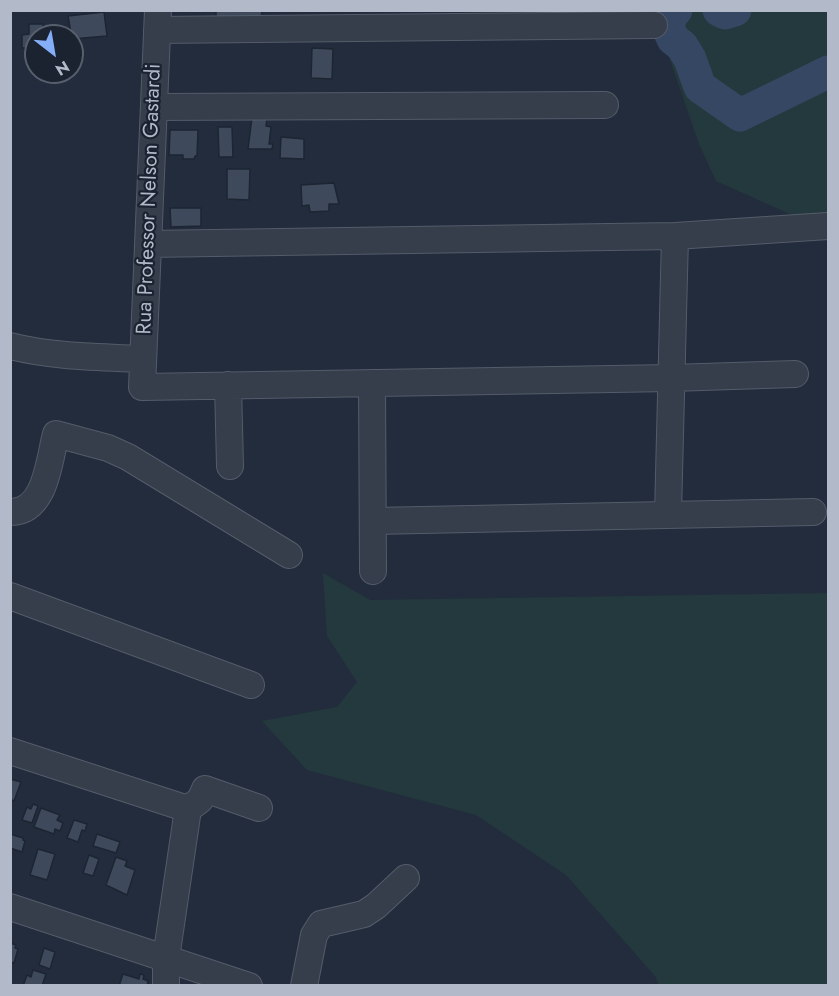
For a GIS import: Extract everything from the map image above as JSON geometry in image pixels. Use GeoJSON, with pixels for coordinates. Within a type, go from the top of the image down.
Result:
{"type":"FeatureCollection","features":[{"type":"Feature","properties":{"kind":"street"},"geometry":{"type":"LineString","coordinates":[[157,20],[654,25]]}},
{"type":"Feature","properties":{"kind":"street","name":"Rua Professor Nelson Gastardi"},"geometry":{"type":"LineString","coordinates":[[157,20],[142,387],[228,385]]}},
{"type":"Feature","properties":{"kind":"street"},"geometry":{"type":"LineString","coordinates":[[154,107],[605,105]]}},
{"type":"Feature","properties":{"kind":"street"},"geometry":{"type":"LineString","coordinates":[[148,244],[675,236],[828,226]]}},
{"type":"Feature","properties":{"kind":"street"},"geometry":{"type":"LineString","coordinates":[[668,514],[675,236]]}},
{"type":"Feature","properties":{"kind":"street"},"geometry":{"type":"LineString","coordinates":[[10,346],[66,355],[143,359]]}},
{"type":"Feature","properties":{"kind":"street"},"geometry":{"type":"LineString","coordinates":[[230,466],[228,385],[795,374]]}},
{"type":"Feature","properties":{"kind":"street"},"geometry":{"type":"LineString","coordinates":[[372,383],[373,571]]}},
{"type":"Feature","properties":{"kind":"street"},"geometry":{"type":"LineString","coordinates":[[10,512],[26,510],[38,499],[56,434],[108,448],[128,457],[289,555]]}},
{"type":"Feature","properties":{"kind":"street"},"geometry":{"type":"LineString","coordinates":[[373,521],[813,512]]}},
{"type":"Feature","properties":{"kind":"street"},"geometry":{"type":"LineString","coordinates":[[10,596],[251,684]]}},
{"type":"Feature","properties":{"kind":"street"},"geometry":{"type":"LineString","coordinates":[[10,751],[188,809]]}},
{"type":"Feature","properties":{"kind":"street"},"geometry":{"type":"LineString","coordinates":[[166,986],[166,958],[188,809],[200,800],[205,789],[259,808]]}},
{"type":"Feature","properties":{"kind":"street"},"geometry":{"type":"LineString","coordinates":[[304,986],[314,935],[321,924],[364,914],[406,878]]}},
{"type":"Feature","properties":{"kind":"street"},"geometry":{"type":"LineString","coordinates":[[10,907],[249,986]]}},
{"type":"Feature","properties":{"kind":"green space"},"geometry":{"type":"Polygon","coordinates":[[[660,11],[828,11],[828,231],[716,181],[699,144],[659,28],[660,11]]]}},
{"type":"Feature","properties":{"kind":"green space"},"geometry":{"type":"Polygon","coordinates":[[[323,573],[370,600],[828,593],[828,985],[659,985],[655,976],[566,875],[476,815],[307,770],[262,721],[337,707],[357,682],[327,636],[323,573]]]}},
{"type":"Feature","properties":{"kind":"building"},"geometry":{"type":"Polygon","coordinates":[[[216,10],[262,10],[261,22],[216,20],[216,10]]]}},
{"type":"Feature","properties":{"kind":"building"},"geometry":{"type":"Polygon","coordinates":[[[104,12],[107,36],[84,38],[84,24],[69,24],[68,16],[104,12]]]}},
{"type":"Feature","properties":{"kind":"building"},"geometry":{"type":"Polygon","coordinates":[[[22,35],[24,35],[24,48],[22,48],[22,35]]]}},
{"type":"Feature","properties":{"kind":"building"},"geometry":{"type":"Polygon","coordinates":[[[312,48],[333,49],[332,79],[311,78],[312,48]]]}},
{"type":"Feature","properties":{"kind":"building"},"geometry":{"type":"Polygon","coordinates":[[[252,117],[267,118],[266,126],[271,127],[269,144],[273,144],[272,149],[248,149],[252,117]]]}},
{"type":"Feature","properties":{"kind":"building"},"geometry":{"type":"Polygon","coordinates":[[[218,127],[232,127],[233,157],[219,157],[218,127]]]}},
{"type":"Feature","properties":{"kind":"building"},"geometry":{"type":"Polygon","coordinates":[[[170,130],[198,130],[197,156],[194,159],[183,159],[183,155],[169,155],[170,130]]]}},
{"type":"Feature","properties":{"kind":"building"},"geometry":{"type":"Polygon","coordinates":[[[281,137],[304,139],[304,159],[280,158],[281,137]]]}},
{"type":"Feature","properties":{"kind":"building"},"geometry":{"type":"Polygon","coordinates":[[[227,169],[250,169],[249,200],[227,199],[227,169]]]}},
{"type":"Feature","properties":{"kind":"building"},"geometry":{"type":"Polygon","coordinates":[[[334,183],[339,204],[329,204],[329,211],[310,212],[309,205],[302,206],[301,185],[334,183]]]}},
{"type":"Feature","properties":{"kind":"building"},"geometry":{"type":"Polygon","coordinates":[[[170,208],[201,208],[201,226],[171,227],[170,208]]]}},
{"type":"Feature","properties":{"kind":"building"},"geometry":{"type":"Polygon","coordinates":[[[10,779],[21,782],[14,801],[10,799],[10,779]]]}},
{"type":"Feature","properties":{"kind":"building"},"geometry":{"type":"Polygon","coordinates":[[[33,804],[38,806],[32,823],[22,820],[27,807],[31,809],[33,804]]]}},
{"type":"Feature","properties":{"kind":"building"},"geometry":{"type":"Polygon","coordinates":[[[41,808],[60,815],[57,820],[63,823],[60,831],[55,829],[54,834],[34,827],[41,808]]]}},
{"type":"Feature","properties":{"kind":"building"},"geometry":{"type":"Polygon","coordinates":[[[74,820],[87,824],[78,842],[67,838],[74,820]]]}},
{"type":"Feature","properties":{"kind":"building"},"geometry":{"type":"Polygon","coordinates":[[[10,834],[23,838],[25,841],[22,852],[10,848],[10,834]]]}},
{"type":"Feature","properties":{"kind":"building"},"geometry":{"type":"Polygon","coordinates":[[[97,834],[120,842],[116,853],[93,846],[97,834]]]}},
{"type":"Feature","properties":{"kind":"building"},"geometry":{"type":"Polygon","coordinates":[[[38,849],[55,854],[47,880],[30,875],[38,849]]]}},
{"type":"Feature","properties":{"kind":"building"},"geometry":{"type":"Polygon","coordinates":[[[89,855],[99,859],[93,876],[83,873],[89,855]]]}},
{"type":"Feature","properties":{"kind":"building"},"geometry":{"type":"Polygon","coordinates":[[[116,857],[127,861],[125,866],[135,870],[127,895],[106,885],[116,857]]]}},
{"type":"Feature","properties":{"kind":"building"},"geometry":{"type":"Polygon","coordinates":[[[10,943],[16,945],[15,948],[18,949],[14,963],[10,962],[10,943]]]}},
{"type":"Feature","properties":{"kind":"building"},"geometry":{"type":"Polygon","coordinates":[[[44,948],[55,952],[50,969],[39,965],[44,948]]]}},
{"type":"Feature","properties":{"kind":"building"},"geometry":{"type":"Polygon","coordinates":[[[33,970],[46,974],[42,986],[23,986],[27,975],[31,977],[33,970]]]}},
{"type":"Feature","properties":{"kind":"building"},"geometry":{"type":"Polygon","coordinates":[[[123,974],[139,979],[140,974],[144,975],[143,979],[148,981],[147,986],[119,986],[123,974]]]}},
{"type":"Feature","properties":{"kind":"waterway"},"geometry":{"type":"LineString","coordinates":[[676,10],[671,16],[668,28],[673,39],[682,46],[690,59],[700,87],[740,115],[828,72]]}},
{"type":"Feature","properties":{"kind":"waterway"},"geometry":{"type":"LineString","coordinates":[[719,10],[725,13],[735,10]]}}]}
